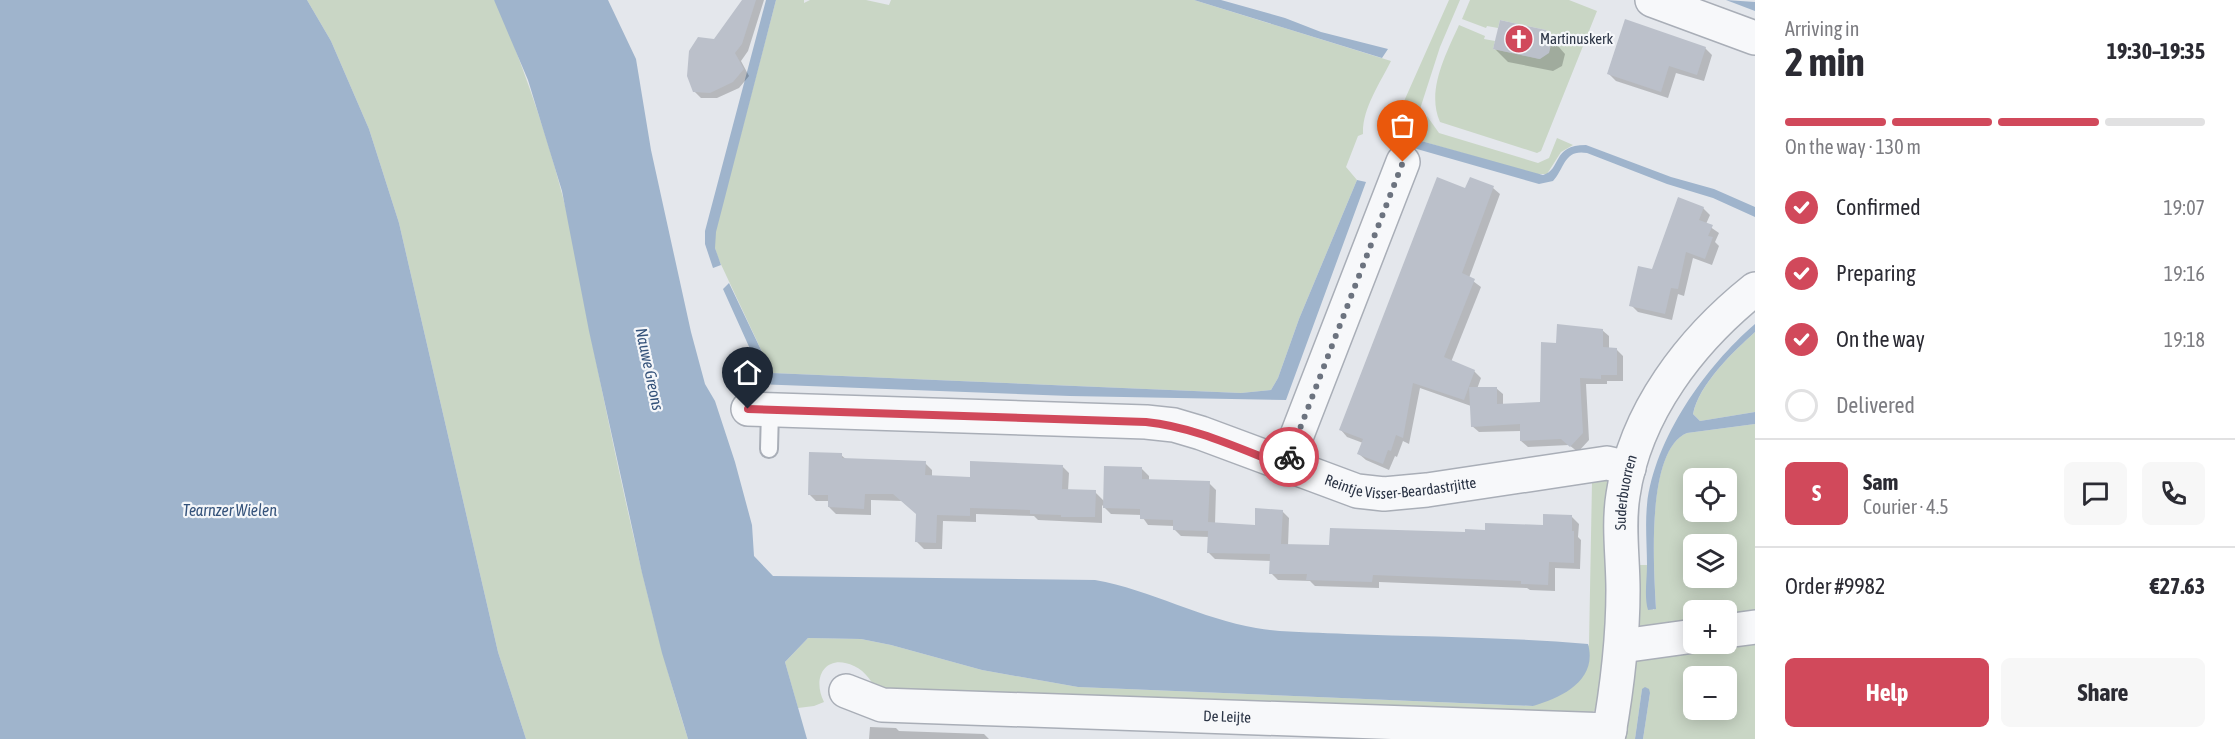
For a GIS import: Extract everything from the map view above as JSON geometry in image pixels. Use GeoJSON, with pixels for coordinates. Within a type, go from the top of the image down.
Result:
{"type":"FeatureCollection","features":[{"type":"Feature","properties":{"kind":"street"},"geometry":{"type":"LineString","coordinates":[[1652,0],[1755,38]]}},
{"type":"Feature","properties":{"kind":"street"},"geometry":{"type":"LineString","coordinates":[[1285,466],[1403,162]]}},
{"type":"Feature","properties":{"kind":"street","name":"Suderbuorren"},"geometry":{"type":"LineString","coordinates":[[1609,735],[1622,646],[1621,512],[1629,468],[1648,419],[1670,379],[1701,340],[1755,289]]}},
{"type":"Feature","properties":{"kind":"street","name":"Reintje Visser-Beardastrjitte"},"geometry":{"type":"LineString","coordinates":[[759,410],[1146,422],[1174,425],[1357,491],[1384,494],[1427,490],[1607,463],[1629,468]]}},
{"type":"Feature","properties":{"kind":"street"},"geometry":{"type":"LineString","coordinates":[[1737,629],[1755,627]]}},
{"type":"Feature","properties":{"kind":"street"},"geometry":{"type":"LineString","coordinates":[[1622,646],[1683,638]]}},
{"type":"Feature","properties":{"kind":"street","name":"De Leijte"},"geometry":{"type":"LineString","coordinates":[[846,691],[882,705],[1609,735]]}},
{"type":"Feature","properties":{"kind":"lane"},"geometry":{"type":"LineString","coordinates":[[759,410],[769,449]]}},
{"type":"Feature","properties":{"kind":"green space"},"geometry":{"type":"Polygon","coordinates":[[[307,0],[494,0],[500,9],[541,121],[566,207],[622,486],[659,639],[688,739],[526,739],[498,652],[399,223],[369,129],[331,41],[307,0]]]}},
{"type":"Feature","properties":{"kind":"green space"},"geometry":{"type":"Polygon","coordinates":[[[776,0],[804,0],[804,3],[810,0],[866,0],[889,5],[891,0],[1194,0],[1391,61],[1365,115],[1363,134],[1358,136],[1346,167],[1357,180],[1299,319],[1278,378],[1271,390],[1241,393],[772,373],[718,258],[715,248],[715,232],[776,0]]]}},
{"type":"Feature","properties":{"kind":"green space"},"geometry":{"type":"Polygon","coordinates":[[[1449,0],[1460,0],[1440,47],[1420,109],[1416,108],[1408,129],[1420,133],[1427,116],[1439,133],[1538,163],[1549,158],[1557,138],[1573,145],[1561,152],[1547,174],[1535,174],[1414,139],[1410,147],[1394,142],[1389,135],[1449,0]]]}},
{"type":"Feature","properties":{"kind":"green space"},"geometry":{"type":"Polygon","coordinates":[[[1470,0],[1569,0],[1597,11],[1541,151],[1537,153],[1440,122],[1436,110],[1436,85],[1459,25],[1485,36],[1484,39],[1495,41],[1493,49],[1539,59],[1549,52],[1552,40],[1546,30],[1500,20],[1498,28],[1487,26],[1486,28],[1462,19],[1470,0]]]}},
{"type":"Feature","properties":{"kind":"green space"},"geometry":{"type":"Polygon","coordinates":[[[1755,332],[1755,412],[1700,421],[1693,414],[1702,391],[1718,369],[1755,332]]]}},
{"type":"Feature","properties":{"kind":"green space"},"geometry":{"type":"Polygon","coordinates":[[[1755,424],[1755,618],[1737,621],[1737,600],[1683,600],[1683,627],[1642,628],[1637,623],[1629,565],[1647,565],[1653,610],[1656,608],[1654,540],[1658,486],[1664,462],[1674,444],[1687,433],[1755,424]]]}},
{"type":"Feature","properties":{"kind":"green space"},"geometry":{"type":"Polygon","coordinates":[[[1609,480],[1614,566],[1599,708],[1589,714],[880,695],[869,678],[858,668],[836,662],[824,669],[821,676],[819,684],[824,702],[798,708],[785,662],[808,638],[861,639],[982,670],[1078,687],[1533,706],[1589,645],[1592,482],[1609,480]]]}},
{"type":"Feature","properties":{"kind":"green space"},"geometry":{"type":"Polygon","coordinates":[[[1755,635],[1755,739],[1643,739],[1650,693],[1642,689],[1635,739],[1615,739],[1635,658],[1683,647],[1683,654],[1737,654],[1737,641],[1755,635]]]}},
{"type":"Feature","properties":{"kind":"water","name":"Tearnzer Wielen"},"geometry":{"type":"Polygon","coordinates":[[[0,0],[307,0],[331,41],[369,129],[399,223],[498,652],[526,739],[0,739],[0,0]]]}},
{"type":"Feature","properties":{"kind":"water","name":"Nauwe Greons"},"geometry":{"type":"Polygon","coordinates":[[[494,0],[608,0],[636,59],[651,150],[691,332],[705,384],[715,401],[735,462],[752,525],[754,556],[773,576],[1095,580],[1136,590],[1236,624],[1267,630],[1588,644],[1590,657],[1583,677],[1566,692],[1533,706],[1078,687],[982,670],[861,639],[808,638],[785,662],[807,739],[688,739],[662,653],[642,573],[589,331],[562,191],[528,80],[494,0]]]}},
{"type":"Feature","properties":{"kind":"water"},"geometry":{"type":"Polygon","coordinates":[[[766,0],[776,0],[716,232],[715,248],[721,265],[713,268],[705,244],[705,231],[766,0]]]}},
{"type":"Feature","properties":{"kind":"water"},"geometry":{"type":"Polygon","coordinates":[[[1194,0],[1221,0],[1285,18],[1321,32],[1388,49],[1382,58],[1194,0]]]}},
{"type":"Feature","properties":{"kind":"water"},"geometry":{"type":"Polygon","coordinates":[[[1726,0],[1755,2],[1755,11],[1726,0]]]}},
{"type":"Feature","properties":{"kind":"water"},"geometry":{"type":"Polygon","coordinates":[[[1414,139],[1543,175],[1553,168],[1567,149],[1586,145],[1671,177],[1714,189],[1755,207],[1755,217],[1713,198],[1667,184],[1587,153],[1574,154],[1569,157],[1553,181],[1539,184],[1410,147],[1414,139]]]}},
{"type":"Feature","properties":{"kind":"water"},"geometry":{"type":"Polygon","coordinates":[[[1357,180],[1366,182],[1286,400],[1070,396],[730,383],[729,377],[760,371],[723,289],[729,283],[772,373],[1241,393],[1271,390],[1278,378],[1299,319],[1357,180]]]}},
{"type":"Feature","properties":{"kind":"water"},"geometry":{"type":"Polygon","coordinates":[[[1755,324],[1755,332],[1709,380],[1696,403],[1693,414],[1700,421],[1755,412],[1755,424],[1687,433],[1674,444],[1664,462],[1655,513],[1656,609],[1648,610],[1646,594],[1647,505],[1660,455],[1671,430],[1701,382],[1718,361],[1755,324]]]}},
{"type":"Feature","properties":{"kind":"water"},"geometry":{"type":"Polygon","coordinates":[[[1645,687],[1650,693],[1643,739],[1635,739],[1642,689],[1645,687]]]}},
{"type":"Feature","properties":{"kind":"building"},"geometry":{"type":"Polygon","coordinates":[[[742,0],[756,0],[742,44],[735,53],[744,69],[733,82],[710,93],[693,92],[687,76],[689,51],[698,37],[714,39],[742,0]]]}},
{"type":"Feature","properties":{"kind":"building"},"geometry":{"type":"Polygon","coordinates":[[[1625,19],[1706,47],[1697,75],[1669,66],[1661,92],[1607,74],[1625,19]]]}},
{"type":"Feature","properties":{"kind":"building","name":"Martinuskerk"},"geometry":{"type":"Polygon","coordinates":[[[1500,20],[1546,30],[1552,40],[1549,53],[1540,59],[1493,49],[1500,20]]]}},
{"type":"Feature","properties":{"kind":"building"},"geometry":{"type":"Polygon","coordinates":[[[1437,177],[1465,188],[1470,177],[1494,186],[1462,273],[1475,279],[1444,357],[1475,370],[1464,400],[1413,383],[1403,438],[1396,435],[1391,451],[1388,450],[1383,464],[1357,454],[1363,439],[1339,430],[1437,177]]]}},
{"type":"Feature","properties":{"kind":"building"},"geometry":{"type":"Polygon","coordinates":[[[1678,197],[1704,207],[1699,220],[1713,225],[1708,236],[1713,237],[1705,259],[1686,252],[1678,289],[1671,288],[1665,314],[1629,306],[1638,266],[1652,269],[1678,197]]]}},
{"type":"Feature","properties":{"kind":"building"},"geometry":{"type":"Polygon","coordinates":[[[1557,324],[1603,329],[1603,347],[1617,348],[1617,375],[1601,375],[1601,379],[1580,378],[1583,433],[1570,447],[1561,439],[1520,441],[1520,424],[1471,427],[1469,387],[1497,387],[1497,404],[1540,402],[1541,342],[1556,343],[1557,324]]]}},
{"type":"Feature","properties":{"kind":"building"},"geometry":{"type":"Polygon","coordinates":[[[809,452],[842,453],[842,458],[926,461],[925,475],[970,477],[970,461],[1063,465],[1062,489],[1096,490],[1095,517],[1061,517],[1061,515],[1030,514],[1030,510],[970,508],[970,516],[937,515],[936,543],[915,542],[916,514],[893,494],[865,494],[864,509],[828,507],[828,495],[808,495],[809,452]]]}},
{"type":"Feature","properties":{"kind":"building"},"geometry":{"type":"Polygon","coordinates":[[[1104,466],[1142,467],[1142,479],[1210,481],[1208,522],[1255,525],[1255,508],[1283,510],[1281,544],[1329,545],[1330,528],[1465,532],[1465,529],[1485,530],[1485,523],[1543,525],[1543,514],[1572,515],[1574,563],[1549,562],[1548,585],[1521,584],[1521,581],[1373,575],[1372,582],[1306,580],[1307,574],[1269,574],[1270,554],[1207,553],[1208,531],[1173,530],[1173,520],[1140,519],[1140,509],[1103,508],[1104,466]]]}},
{"type":"Feature","properties":{"kind":"way so far"},"geometry":{"type":"LineString","coordinates":[[1289,457],[1403,162]]}},
{"type":"Feature","properties":{"kind":"place","name":"Martinuskerk"},"geometry":{"type":"Point","coordinates":[1519,39]}},
{"type":"Feature","properties":{"kind":"route"},"geometry":{"type":"LineString","coordinates":[[748,409],[1146,422],[1174,425],[1201,433],[1285,466],[1289,457]]}}]}
